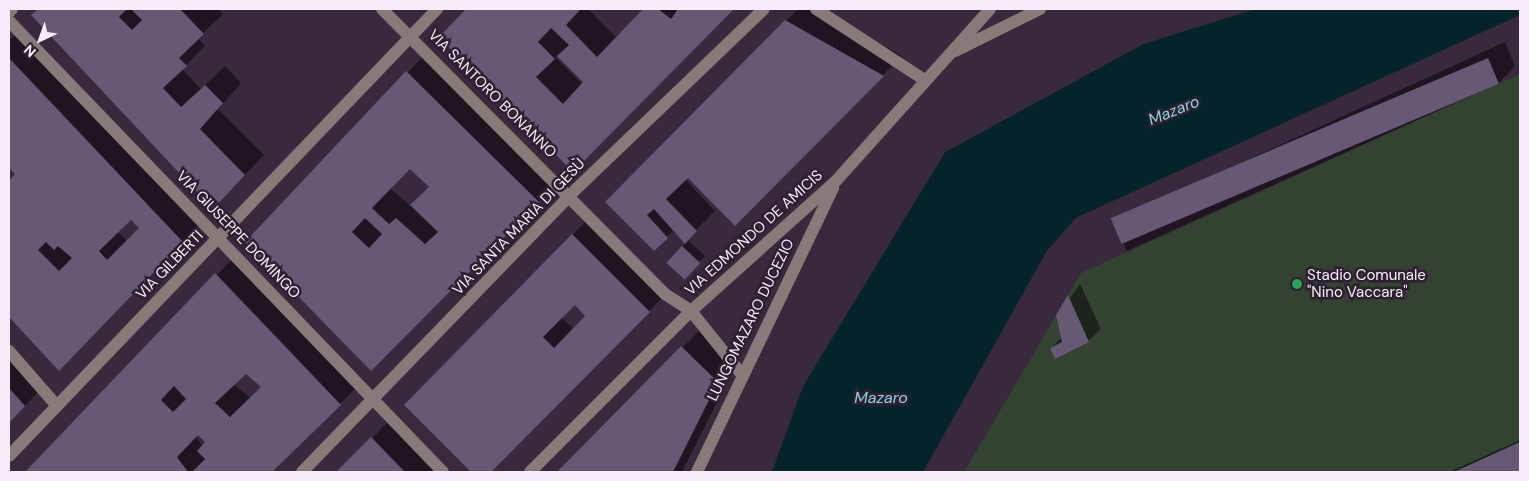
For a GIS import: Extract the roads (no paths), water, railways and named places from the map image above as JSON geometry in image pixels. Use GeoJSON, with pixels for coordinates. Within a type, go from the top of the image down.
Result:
{"type":"FeatureCollection","features":[{"type":"Feature","properties":{"kind":"street"},"geometry":{"type":"LineString","coordinates":[[9,12],[12,9]]}},
{"type":"Feature","properties":{"kind":"street","name":"VIA SANTORO BONANNO"},"geometry":{"type":"LineString","coordinates":[[382,9],[571,194],[666,294],[691,311],[743,376]]}},
{"type":"Feature","properties":{"kind":"street","name":"VIA GILBERTI"},"geometry":{"type":"LineString","coordinates":[[9,456],[437,9]]}},
{"type":"Feature","properties":{"kind":"street","name":"VIA SANTA MARIA DI GESÙ"},"geometry":{"type":"LineString","coordinates":[[302,472],[571,194],[764,9]]}},
{"type":"Feature","properties":{"kind":"street"},"geometry":{"type":"LineString","coordinates":[[816,9],[923,79]]}},
{"type":"Feature","properties":{"kind":"street","name":"VIA EDMONDO DE AMICIS"},"geometry":{"type":"LineString","coordinates":[[530,472],[691,311],[835,182],[923,79],[990,9]]}},
{"type":"Feature","properties":{"kind":"street"},"geometry":{"type":"LineString","coordinates":[[946,55],[1040,9]]}},
{"type":"Feature","properties":{"kind":"street","name":"VIA GIUSEPPE DOMINGO"},"geometry":{"type":"LineString","coordinates":[[9,21],[443,472]]}},
{"type":"Feature","properties":{"kind":"street","name":"LUNGOMAZARO DUCEZIO"},"geometry":{"type":"LineString","coordinates":[[697,472],[835,182]]}},
{"type":"Feature","properties":{"kind":"street"},"geometry":{"type":"LineString","coordinates":[[9,351],[57,406]]}},
{"type":"Feature","properties":{"kind":"water","name":"Mazaro"},"geometry":{"type":"Polygon","coordinates":[[[1255,9],[1520,9],[1520,15],[1076,218],[1047,251],[923,472],[772,472],[803,386],[945,152],[1143,44],[1255,9]]]}},
{"type":"Feature","properties":{"kind":"place","name":"Stadio Comunale \"Nino Vaccara\""},"geometry":{"type":"Point","coordinates":[1297,284]}}]}
